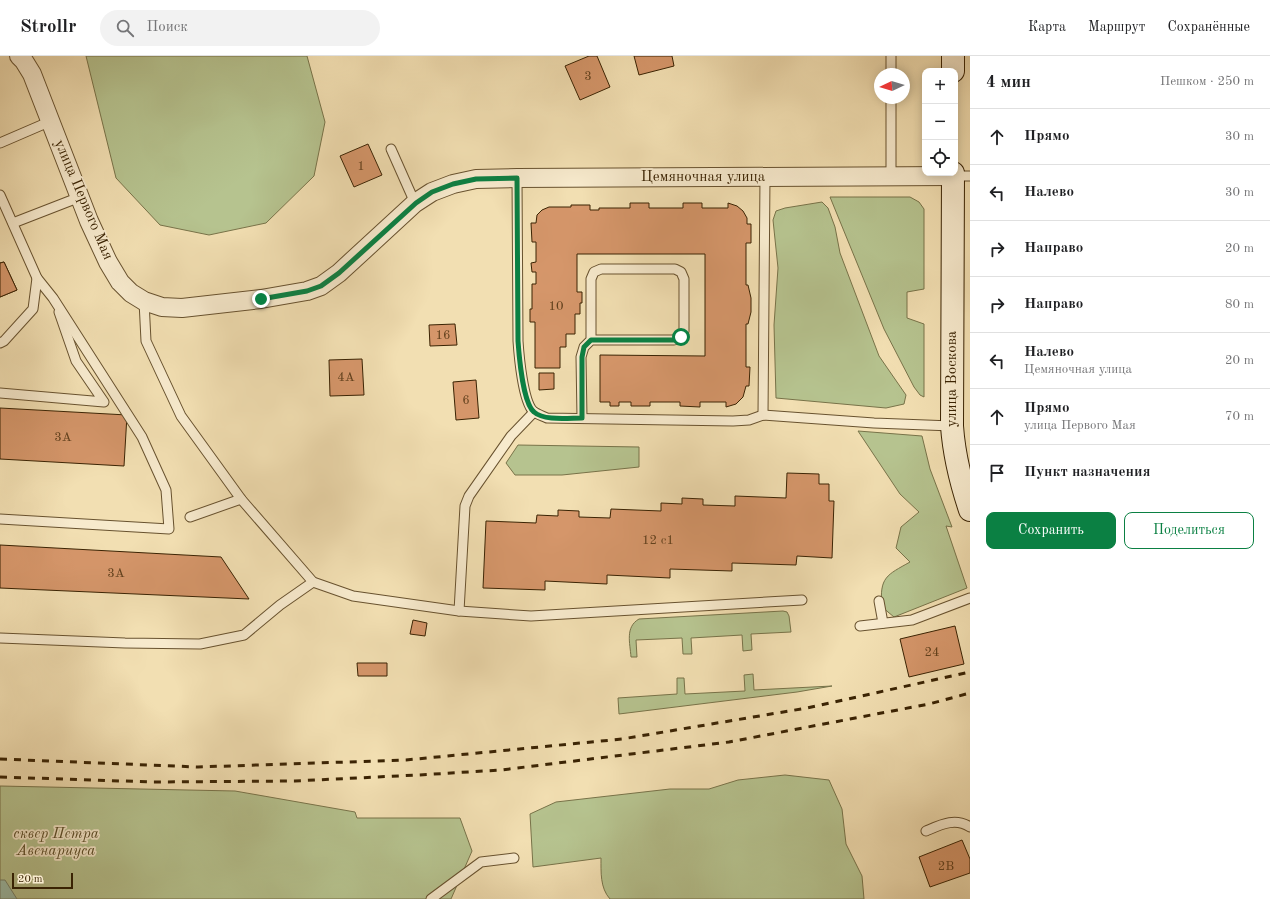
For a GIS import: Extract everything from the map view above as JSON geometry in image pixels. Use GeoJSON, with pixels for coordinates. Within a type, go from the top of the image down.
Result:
{"type":"FeatureCollection","features":[{"type":"Feature","properties":{"kind":"main road"},"geometry":{"type":"LineString","coordinates":[[953,56],[953,68]]}},
{"type":"Feature","properties":{"kind":"main road","name":"улица Воскова"},"geometry":{"type":"LineString","coordinates":[[959,175],[952,426],[954,449],[964,472],[969,504]]}},
{"type":"Feature","properties":{"kind":"street","name":"улица Первого Мая"},"geometry":{"type":"LineString","coordinates":[[19,56],[32,74],[89,221],[108,262],[120,282],[131,293],[144,301],[162,307],[182,308],[261,299],[307,291],[321,286],[339,273],[416,203],[432,192],[453,184]]}},
{"type":"Feature","properties":{"kind":"street","name":"Цемяночная улица"},"geometry":{"type":"LineString","coordinates":[[453,184],[476,179],[517,178],[959,175]]}},
{"type":"Feature","properties":{"kind":"lane"},"geometry":{"type":"LineString","coordinates":[[891,56],[891,68]]}},
{"type":"Feature","properties":{"kind":"lane"},"geometry":{"type":"LineString","coordinates":[[891,104],[891,176]]}},
{"type":"Feature","properties":{"kind":"lane"},"geometry":{"type":"LineString","coordinates":[[0,143],[50,121]]}},
{"type":"Feature","properties":{"kind":"lane"},"geometry":{"type":"LineString","coordinates":[[391,149],[416,203]]}},
{"type":"Feature","properties":{"kind":"lane"},"geometry":{"type":"LineString","coordinates":[[763,415],[765,177]]}},
{"type":"Feature","properties":{"kind":"lane"},"geometry":{"type":"LineString","coordinates":[[517,178],[518,348],[520,368],[525,391],[529,406],[534,412],[547,418],[733,421],[749,420],[763,415],[874,423],[952,426]]}},
{"type":"Feature","properties":{"kind":"lane"},"geometry":{"type":"LineString","coordinates":[[0,195],[37,278],[53,298],[142,437],[166,490],[169,530],[0,519]]}},
{"type":"Feature","properties":{"kind":"lane"},"geometry":{"type":"LineString","coordinates":[[13,223],[80,197]]}},
{"type":"Feature","properties":{"kind":"lane"},"geometry":{"type":"LineString","coordinates":[[582,418],[582,357],[584,347],[591,340],[674,340],[681,337],[684,331],[684,279],[681,272],[675,269],[601,269],[594,272],[591,279],[591,340]]}},
{"type":"Feature","properties":{"kind":"lane"},"geometry":{"type":"LineString","coordinates":[[0,344],[33,309],[37,278]]}},
{"type":"Feature","properties":{"kind":"lane"},"geometry":{"type":"LineString","coordinates":[[0,393],[104,402],[76,361],[53,298]]}},
{"type":"Feature","properties":{"kind":"lane"},"geometry":{"type":"LineString","coordinates":[[144,301],[146,340],[181,416],[241,499],[313,582],[353,596],[459,611],[532,616],[802,600]]}},
{"type":"Feature","properties":{"kind":"lane"},"geometry":{"type":"LineString","coordinates":[[459,611],[465,506],[469,496],[511,436],[534,412]]}},
{"type":"Feature","properties":{"kind":"lane"},"geometry":{"type":"LineString","coordinates":[[190,517],[241,499]]}},
{"type":"Feature","properties":{"kind":"lane"},"geometry":{"type":"LineString","coordinates":[[0,638],[125,643],[200,644],[244,635],[280,605],[313,582]]}},
{"type":"Feature","properties":{"kind":"lane"},"geometry":{"type":"LineString","coordinates":[[860,626],[912,620],[970,598]]}},
{"type":"Feature","properties":{"kind":"lane"},"geometry":{"type":"LineString","coordinates":[[879,602],[883,623]]}},
{"type":"Feature","properties":{"kind":"lane"},"geometry":{"type":"LineString","coordinates":[[926,831],[942,824],[953,822],[970,827]]}},
{"type":"Feature","properties":{"kind":"lane"},"geometry":{"type":"LineString","coordinates":[[431,899],[481,862],[514,858]]}},
{"type":"Feature","properties":{"kind":"green space"},"geometry":{"type":"Polygon","coordinates":[[[86,56],[307,56],[325,122],[314,176],[266,223],[209,235],[160,225],[116,178],[86,56]]]}},
{"type":"Feature","properties":{"kind":"green space"},"geometry":{"type":"Polygon","coordinates":[[[830,197],[910,197],[919,202],[924,209],[924,289],[907,292],[907,318],[924,324],[924,397],[920,395],[914,387],[884,329],[830,197]]]}},
{"type":"Feature","properties":{"kind":"green space"},"geometry":{"type":"Polygon","coordinates":[[[822,202],[828,208],[835,227],[840,253],[879,356],[906,395],[904,404],[886,408],[776,398],[774,325],[778,268],[773,220],[776,211],[785,208],[822,202]]]}},
{"type":"Feature","properties":{"kind":"green space"},"geometry":{"type":"Polygon","coordinates":[[[858,431],[922,436],[930,469],[952,527],[946,526],[967,588],[894,617],[882,607],[882,589],[886,578],[910,562],[896,548],[901,527],[919,512],[900,494],[858,431]]]}},
{"type":"Feature","properties":{"kind":"green space"},"geometry":{"type":"Polygon","coordinates":[[[518,445],[639,447],[639,467],[562,475],[515,475],[506,463],[518,445]]]}},
{"type":"Feature","properties":{"kind":"green space"},"geometry":{"type":"Polygon","coordinates":[[[787,612],[789,616],[791,632],[751,634],[752,650],[743,651],[742,635],[691,638],[692,654],[683,654],[682,638],[636,640],[637,657],[631,657],[629,641],[630,631],[635,622],[639,619],[787,612]]]}},
{"type":"Feature","properties":{"kind":"green space"},"geometry":{"type":"Polygon","coordinates":[[[753,674],[754,690],[832,686],[797,692],[619,714],[618,698],[677,694],[677,678],[684,678],[685,694],[745,691],[744,675],[753,674]]]}},
{"type":"Feature","properties":{"kind":"green space"},"geometry":{"type":"Polygon","coordinates":[[[785,775],[829,780],[842,809],[846,844],[862,876],[864,899],[610,899],[604,890],[601,874],[601,858],[533,867],[530,814],[556,802],[670,789],[709,789],[738,780],[785,775]]]}},
{"type":"Feature","properties":{"kind":"green space","name":"сквер Петра Авенариуса"},"geometry":{"type":"Polygon","coordinates":[[[0,786],[235,791],[355,812],[357,818],[460,818],[472,851],[451,899],[0,899],[0,786]]]}},
{"type":"Feature","properties":{"kind":"shaded area"},"geometry":{"type":"Polygon","coordinates":[[[0,880],[5,880],[17,899],[0,899],[0,880]]]}},
{"type":"Feature","properties":{"kind":"building"},"geometry":{"type":"Polygon","coordinates":[[[589,56],[597,56],[610,87],[580,100],[565,66],[589,56]]]}},
{"type":"Feature","properties":{"kind":"building"},"geometry":{"type":"Polygon","coordinates":[[[634,56],[672,56],[674,66],[639,75],[634,56]]]}},
{"type":"Feature","properties":{"kind":"building"},"geometry":{"type":"Polygon","coordinates":[[[368,144],[382,175],[354,187],[340,156],[368,144]]]}},
{"type":"Feature","properties":{"kind":"building"},"geometry":{"type":"Polygon","coordinates":[[[630,203],[649,203],[649,208],[683,208],[683,203],[702,203],[702,208],[728,208],[728,203],[737,206],[743,211],[747,218],[747,224],[751,224],[751,243],[746,243],[746,285],[748,285],[751,298],[751,312],[748,324],[746,324],[746,367],[750,367],[749,386],[746,386],[743,397],[736,404],[726,407],[726,402],[700,402],[700,407],[680,406],[680,402],[650,402],[650,406],[631,406],[631,402],[619,402],[619,406],[610,406],[610,402],[600,402],[600,355],[705,356],[705,254],[577,254],[577,292],[582,292],[582,303],[580,303],[580,314],[575,314],[575,334],[566,334],[566,347],[560,347],[560,368],[535,368],[535,322],[530,322],[530,309],[532,309],[532,284],[536,284],[536,272],[532,272],[531,263],[536,262],[536,242],[532,242],[531,223],[536,223],[537,215],[542,210],[549,207],[590,205],[590,210],[599,210],[599,208],[630,208],[630,203]]]}},
{"type":"Feature","properties":{"kind":"building"},"geometry":{"type":"Polygon","coordinates":[[[4,262],[17,290],[0,297],[0,263],[4,262]]]}},
{"type":"Feature","properties":{"kind":"building"},"geometry":{"type":"Polygon","coordinates":[[[4,262],[17,290],[0,297],[0,263],[4,262]]]}},
{"type":"Feature","properties":{"kind":"building"},"geometry":{"type":"Polygon","coordinates":[[[455,324],[457,345],[430,346],[429,325],[455,324]]]}},
{"type":"Feature","properties":{"kind":"building"},"geometry":{"type":"Polygon","coordinates":[[[362,359],[364,395],[330,396],[329,360],[362,359]]]}},
{"type":"Feature","properties":{"kind":"building"},"geometry":{"type":"Polygon","coordinates":[[[539,373],[554,373],[554,389],[539,390],[539,373]]]}},
{"type":"Feature","properties":{"kind":"building"},"geometry":{"type":"Polygon","coordinates":[[[476,380],[479,418],[456,420],[453,382],[476,380]]]}},
{"type":"Feature","properties":{"kind":"building"},"geometry":{"type":"Polygon","coordinates":[[[0,408],[127,415],[124,466],[0,459],[0,408]]]}},
{"type":"Feature","properties":{"kind":"building"},"geometry":{"type":"Polygon","coordinates":[[[787,473],[819,474],[819,484],[829,484],[829,501],[834,501],[832,558],[797,556],[796,565],[732,563],[732,571],[670,569],[670,578],[607,575],[607,584],[545,581],[545,590],[483,588],[486,521],[536,523],[537,515],[558,516],[558,510],[579,511],[579,517],[610,518],[611,509],[661,511],[661,503],[682,504],[682,498],[703,499],[703,505],[735,506],[735,496],[786,498],[787,473]]]}},
{"type":"Feature","properties":{"kind":"building"},"geometry":{"type":"Polygon","coordinates":[[[0,545],[221,557],[249,599],[0,588],[0,545]]]}},
{"type":"Feature","properties":{"kind":"building"},"geometry":{"type":"Polygon","coordinates":[[[413,620],[427,623],[425,636],[410,634],[413,620]]]}},
{"type":"Feature","properties":{"kind":"building"},"geometry":{"type":"Polygon","coordinates":[[[955,626],[964,664],[909,677],[900,639],[955,626]]]}},
{"type":"Feature","properties":{"kind":"building"},"geometry":{"type":"Polygon","coordinates":[[[357,663],[387,663],[387,676],[358,676],[357,663]]]}},
{"type":"Feature","properties":{"kind":"building"},"geometry":{"type":"Polygon","coordinates":[[[962,840],[970,859],[970,873],[930,887],[919,857],[962,840]]]}},
{"type":"Feature","properties":{"kind":"railway"},"geometry":{"type":"LineString","coordinates":[[0,759],[198,767],[406,760],[622,739],[807,708],[970,672]]}},
{"type":"Feature","properties":{"kind":"railway"},"geometry":{"type":"LineString","coordinates":[[0,777],[153,782],[295,781],[501,770],[729,742],[929,704],[970,693]]}},
{"type":"Feature","properties":{"kind":"route"},"geometry":{"type":"LineString","coordinates":[[261,299],[307,291],[321,286],[339,273],[416,203],[432,192],[453,184],[476,179],[517,178],[518,341],[520,368],[529,406],[534,412],[547,418],[582,418],[582,357],[584,347],[591,340],[674,340],[681,337]]}}]}
